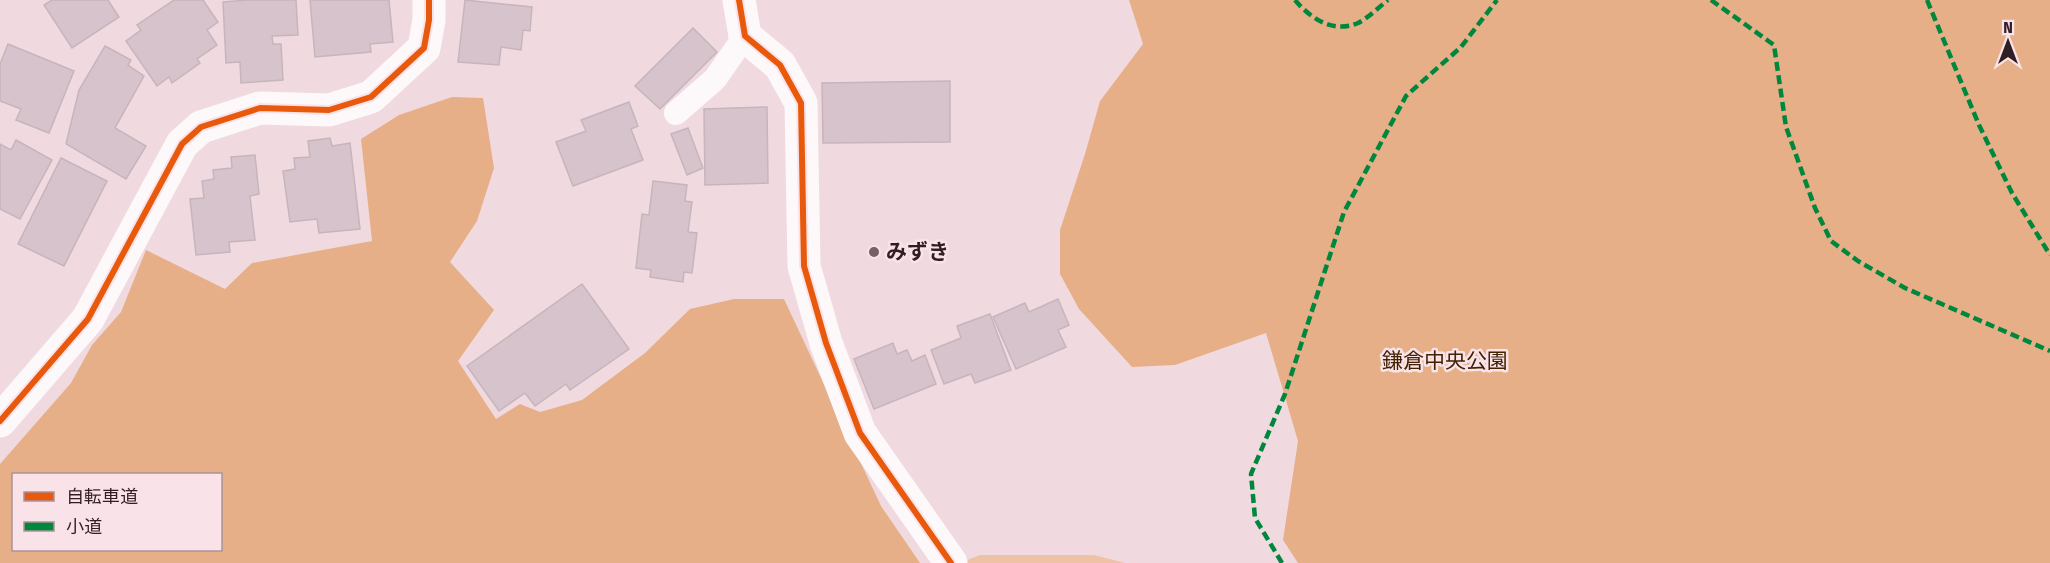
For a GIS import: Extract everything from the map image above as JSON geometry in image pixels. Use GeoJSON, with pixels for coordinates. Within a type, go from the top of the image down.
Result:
{"type":"FeatureCollection","features":[{"type":"Feature","properties":{"kind":"street"},"geometry":{"type":"LineString","coordinates":[[0,421],[88,319],[182,144],[201,127],[260,108],[329,110],[371,97],[424,48],[429,0]]}},
{"type":"Feature","properties":{"kind":"street"},"geometry":{"type":"LineString","coordinates":[[739,0],[745,36],[780,66],[801,103],[804,266],[826,343],[860,433],[951,563]]}},
{"type":"Feature","properties":{"kind":"lane"},"geometry":{"type":"LineString","coordinates":[[676,113],[715,79],[745,36]]}},
{"type":"Feature","properties":{"kind":"shaded area"},"geometry":{"type":"Polygon","coordinates":[[[980,555],[1094,555],[1125,563],[960,563],[980,555]]]}},
{"type":"Feature","properties":{"kind":"green space","name":"鎌倉中央公園"},"geometry":{"type":"Polygon","coordinates":[[[1129,0],[2050,0],[2050,563],[1298,563],[1283,540],[1298,441],[1266,333],[1175,365],[1132,367],[1079,309],[1060,274],[1060,230],[1100,101],[1143,44],[1129,0]]]}},
{"type":"Feature","properties":{"kind":"green space"},"geometry":{"type":"Polygon","coordinates":[[[452,97],[483,98],[494,168],[477,221],[450,262],[494,310],[458,361],[496,419],[520,404],[540,412],[582,400],[645,353],[690,309],[734,299],[784,299],[881,506],[920,563],[0,563],[0,464],[71,383],[92,345],[121,312],[146,250],[225,289],[252,263],[372,241],[361,139],[399,115],[452,97]]]}},
{"type":"Feature","properties":{"kind":"building"},"geometry":{"type":"Polygon","coordinates":[[[52,0],[108,0],[119,17],[72,48],[44,5],[52,0]]]}},
{"type":"Feature","properties":{"kind":"building"},"geometry":{"type":"Polygon","coordinates":[[[174,0],[203,0],[218,22],[207,30],[217,45],[197,59],[200,63],[172,83],[169,77],[157,86],[126,41],[141,30],[137,25],[174,0]]]}},
{"type":"Feature","properties":{"kind":"building"},"geometry":{"type":"Polygon","coordinates":[[[296,0],[298,35],[272,36],[273,44],[281,44],[283,80],[241,83],[240,62],[226,63],[223,2],[296,0]]]}},
{"type":"Feature","properties":{"kind":"building"},"geometry":{"type":"Polygon","coordinates":[[[310,0],[389,0],[393,42],[370,44],[371,52],[315,57],[310,0]]]}},
{"type":"Feature","properties":{"kind":"building"},"geometry":{"type":"Polygon","coordinates":[[[465,0],[532,7],[530,31],[523,30],[521,50],[501,47],[499,65],[458,62],[465,0]]]}},
{"type":"Feature","properties":{"kind":"building"},"geometry":{"type":"Polygon","coordinates":[[[693,28],[717,52],[660,109],[635,86],[693,28]]]}},
{"type":"Feature","properties":{"kind":"building"},"geometry":{"type":"Polygon","coordinates":[[[8,44],[74,71],[49,133],[16,120],[21,109],[0,101],[0,64],[8,44]]]}},
{"type":"Feature","properties":{"kind":"building"},"geometry":{"type":"Polygon","coordinates":[[[105,46],[131,60],[128,65],[144,76],[115,128],[146,146],[126,179],[66,144],[79,90],[105,46]]]}},
{"type":"Feature","properties":{"kind":"building"},"geometry":{"type":"Polygon","coordinates":[[[950,81],[950,142],[823,143],[822,83],[950,81]]]}},
{"type":"Feature","properties":{"kind":"building"},"geometry":{"type":"Polygon","coordinates":[[[629,102],[638,126],[631,129],[643,160],[573,186],[556,142],[586,131],[581,120],[629,102]]]}},
{"type":"Feature","properties":{"kind":"building"},"geometry":{"type":"Polygon","coordinates":[[[767,107],[768,183],[705,185],[704,109],[767,107]]]}},
{"type":"Feature","properties":{"kind":"building"},"geometry":{"type":"Polygon","coordinates":[[[688,128],[703,168],[687,175],[671,134],[688,128]]]}},
{"type":"Feature","properties":{"kind":"building"},"geometry":{"type":"Polygon","coordinates":[[[330,138],[332,146],[350,143],[360,229],[319,233],[317,219],[290,222],[283,171],[295,169],[294,158],[310,157],[308,141],[330,138]]]}},
{"type":"Feature","properties":{"kind":"building"},"geometry":{"type":"Polygon","coordinates":[[[16,140],[52,160],[20,219],[0,209],[0,144],[11,150],[16,140]]]}},
{"type":"Feature","properties":{"kind":"building"},"geometry":{"type":"Polygon","coordinates":[[[255,155],[259,194],[250,196],[255,240],[229,242],[230,252],[196,255],[190,199],[204,198],[202,181],[214,179],[213,170],[232,168],[231,157],[255,155]]]}},
{"type":"Feature","properties":{"kind":"building"},"geometry":{"type":"Polygon","coordinates":[[[61,158],[107,181],[64,266],[18,244],[61,158]]]}},
{"type":"Feature","properties":{"kind":"building"},"geometry":{"type":"Polygon","coordinates":[[[653,181],[687,185],[685,201],[692,202],[688,232],[697,233],[692,273],[684,272],[683,282],[650,277],[651,270],[636,268],[642,214],[649,215],[653,181]]]}},
{"type":"Feature","properties":{"kind":"building"},"geometry":{"type":"Polygon","coordinates":[[[582,284],[629,349],[570,390],[566,384],[535,406],[525,393],[499,411],[467,366],[582,284]]]}},
{"type":"Feature","properties":{"kind":"building"},"geometry":{"type":"Polygon","coordinates":[[[1058,299],[1069,325],[1058,330],[1066,347],[1016,369],[993,317],[1025,303],[1029,312],[1058,299]]]}},
{"type":"Feature","properties":{"kind":"building"},"geometry":{"type":"Polygon","coordinates":[[[990,314],[1011,370],[975,383],[971,374],[944,384],[931,350],[961,338],[957,326],[990,314]]]}},
{"type":"Feature","properties":{"kind":"building"},"geometry":{"type":"Polygon","coordinates":[[[893,343],[897,354],[907,350],[912,361],[925,355],[936,384],[874,409],[854,359],[893,343]]]}},
{"type":"Feature","properties":{"kind":"marked path"},"geometry":{"type":"LineString","coordinates":[[1295,0],[1315,18],[1340,27],[1358,23],[1388,0]]}},
{"type":"Feature","properties":{"kind":"marked path"},"geometry":{"type":"LineString","coordinates":[[1282,563],[1255,518],[1251,474],[1285,394],[1344,212],[1406,96],[1461,47],[1497,0]]}},
{"type":"Feature","properties":{"kind":"marked path"},"geometry":{"type":"LineString","coordinates":[[1711,0],[1774,45],[1786,127],[1815,208],[1831,241],[1858,261],[1905,288],[2050,351]]}},
{"type":"Feature","properties":{"kind":"marked path"},"geometry":{"type":"LineString","coordinates":[[1927,0],[1979,125],[2012,193],[2050,255]]}},
{"type":"Feature","properties":{"kind":"cycle path"},"geometry":{"type":"LineString","coordinates":[[0,421],[88,319],[182,144],[201,127],[260,108],[329,110],[371,97],[424,48],[429,20],[429,0]]}},
{"type":"Feature","properties":{"kind":"cycle path"},"geometry":{"type":"LineString","coordinates":[[739,0],[745,36],[780,65],[801,103],[804,266],[826,343],[860,433],[951,563]]}},
{"type":"Feature","properties":{"kind":"place","name":"みずき"},"geometry":{"type":"Point","coordinates":[874,252]}}]}
